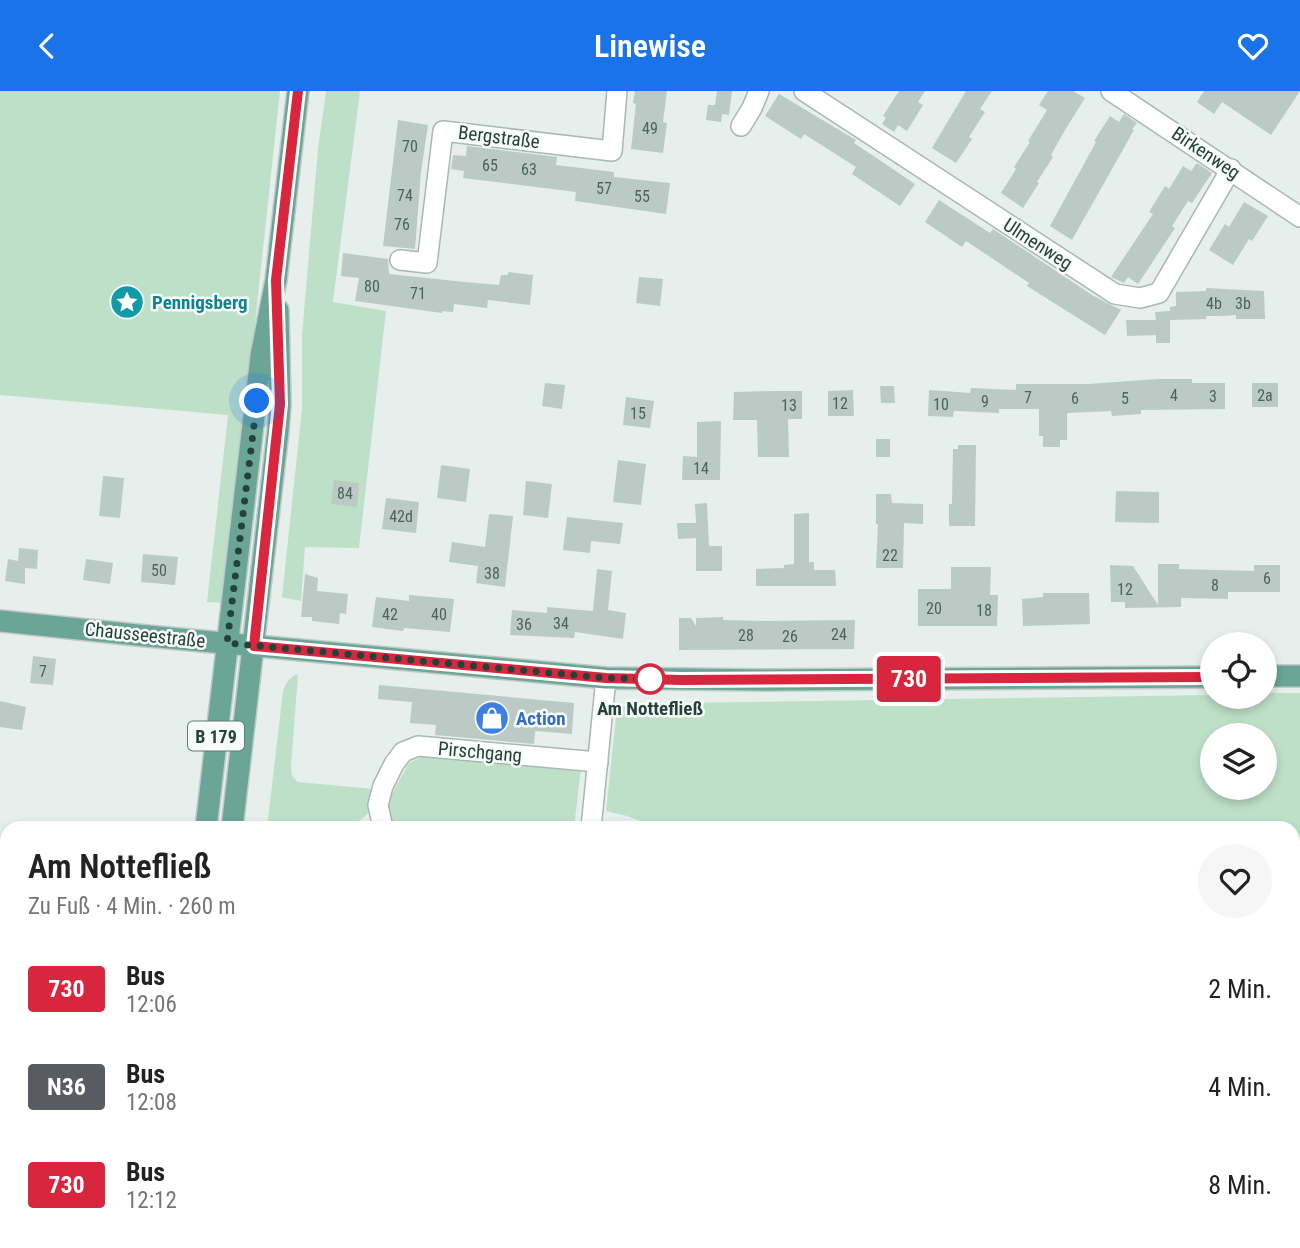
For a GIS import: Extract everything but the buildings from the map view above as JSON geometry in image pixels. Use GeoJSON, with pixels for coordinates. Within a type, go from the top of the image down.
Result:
{"type":"FeatureCollection","features":[{"type":"Feature","properties":{"kind":"main road","name":"B 179"},"geometry":{"type":"LineString","coordinates":[[207,821],[261,356],[276,280],[298,91]]}},
{"type":"Feature","properties":{"kind":"main road","name":"B 179"},"geometry":{"type":"LineString","coordinates":[[233,821],[280,404],[276,280]]}},
{"type":"Feature","properties":{"kind":"main road","name":"Chausseestraße"},"geometry":{"type":"LineString","coordinates":[[0,621],[606,678],[766,680],[1200,677]]}},
{"type":"Feature","properties":{"kind":"main road"},"geometry":{"type":"LineString","coordinates":[[1277,676],[1300,676]]}},
{"type":"Feature","properties":{"kind":"street","name":"Bergstraße"},"geometry":{"type":"LineString","coordinates":[[400,260],[427,264],[443,131],[612,151],[617,91]]}},
{"type":"Feature","properties":{"kind":"street"},"geometry":{"type":"LineString","coordinates":[[741,126],[759,91]]}},
{"type":"Feature","properties":{"kind":"street","name":"Ulmenweg"},"geometry":{"type":"LineString","coordinates":[[804,91],[1115,294],[1140,298],[1159,293],[1231,169]]}},
{"type":"Feature","properties":{"kind":"street","name":"Birkenweg"},"geometry":{"type":"LineString","coordinates":[[1111,91],[1300,217]]}},
{"type":"Feature","properties":{"kind":"street"},"geometry":{"type":"LineString","coordinates":[[592,821],[606,678]]}},
{"type":"Feature","properties":{"kind":"street","name":"Pirschgang"},"geometry":{"type":"LineString","coordinates":[[381,821],[378,805],[383,786],[403,752],[418,746],[598,762]]}},
{"type":"Feature","properties":{"kind":"green space"},"geometry":{"type":"Polygon","coordinates":[[[0,91],[280,91],[225,603],[207,602],[228,415],[0,395],[0,91]]]}},
{"type":"Feature","properties":{"kind":"green space"},"geometry":{"type":"Polygon","coordinates":[[[326,91],[360,91],[333,302],[386,311],[359,548],[305,547],[301,601],[282,597],[302,408],[302,335],[318,149],[326,91]]]}},
{"type":"Feature","properties":{"kind":"green space"},"geometry":{"type":"Polygon","coordinates":[[[298,674],[292,776],[298,782],[373,789],[369,811],[358,821],[268,821],[283,691],[293,676],[298,674]]]}},
{"type":"Feature","properties":{"kind":"green space"},"geometry":{"type":"Polygon","coordinates":[[[1277,693],[1300,693],[1300,821],[640,821],[606,811],[617,707],[683,703],[1200,695],[1200,709],[1277,709],[1277,693]]]}},
{"type":"Feature","properties":{"kind":"green space"},"geometry":{"type":"Polygon","coordinates":[[[426,755],[581,768],[575,821],[390,821],[386,808],[409,763],[426,755]]]}},
{"type":"Feature","properties":{"kind":"bus line","name":"730"},"geometry":{"type":"LineString","coordinates":[[298,91],[276,280],[280,404],[254,646],[606,678],[792,680],[1200,677]]}},
{"type":"Feature","properties":{"kind":"place","name":"Pennigsberg"},"geometry":{"type":"Point","coordinates":[127,302]}},
{"type":"Feature","properties":{"kind":"place","name":"Am Nottefließ"},"geometry":{"type":"Point","coordinates":[650,679]}},
{"type":"Feature","properties":{"kind":"place","name":"Action"},"geometry":{"type":"Point","coordinates":[492,718]}},
{"type":"Feature","properties":{"kind":"route"},"geometry":{"type":"LineString","coordinates":[[257,401],[227,643],[606,678],[653,679],[650,679]]}}]}
